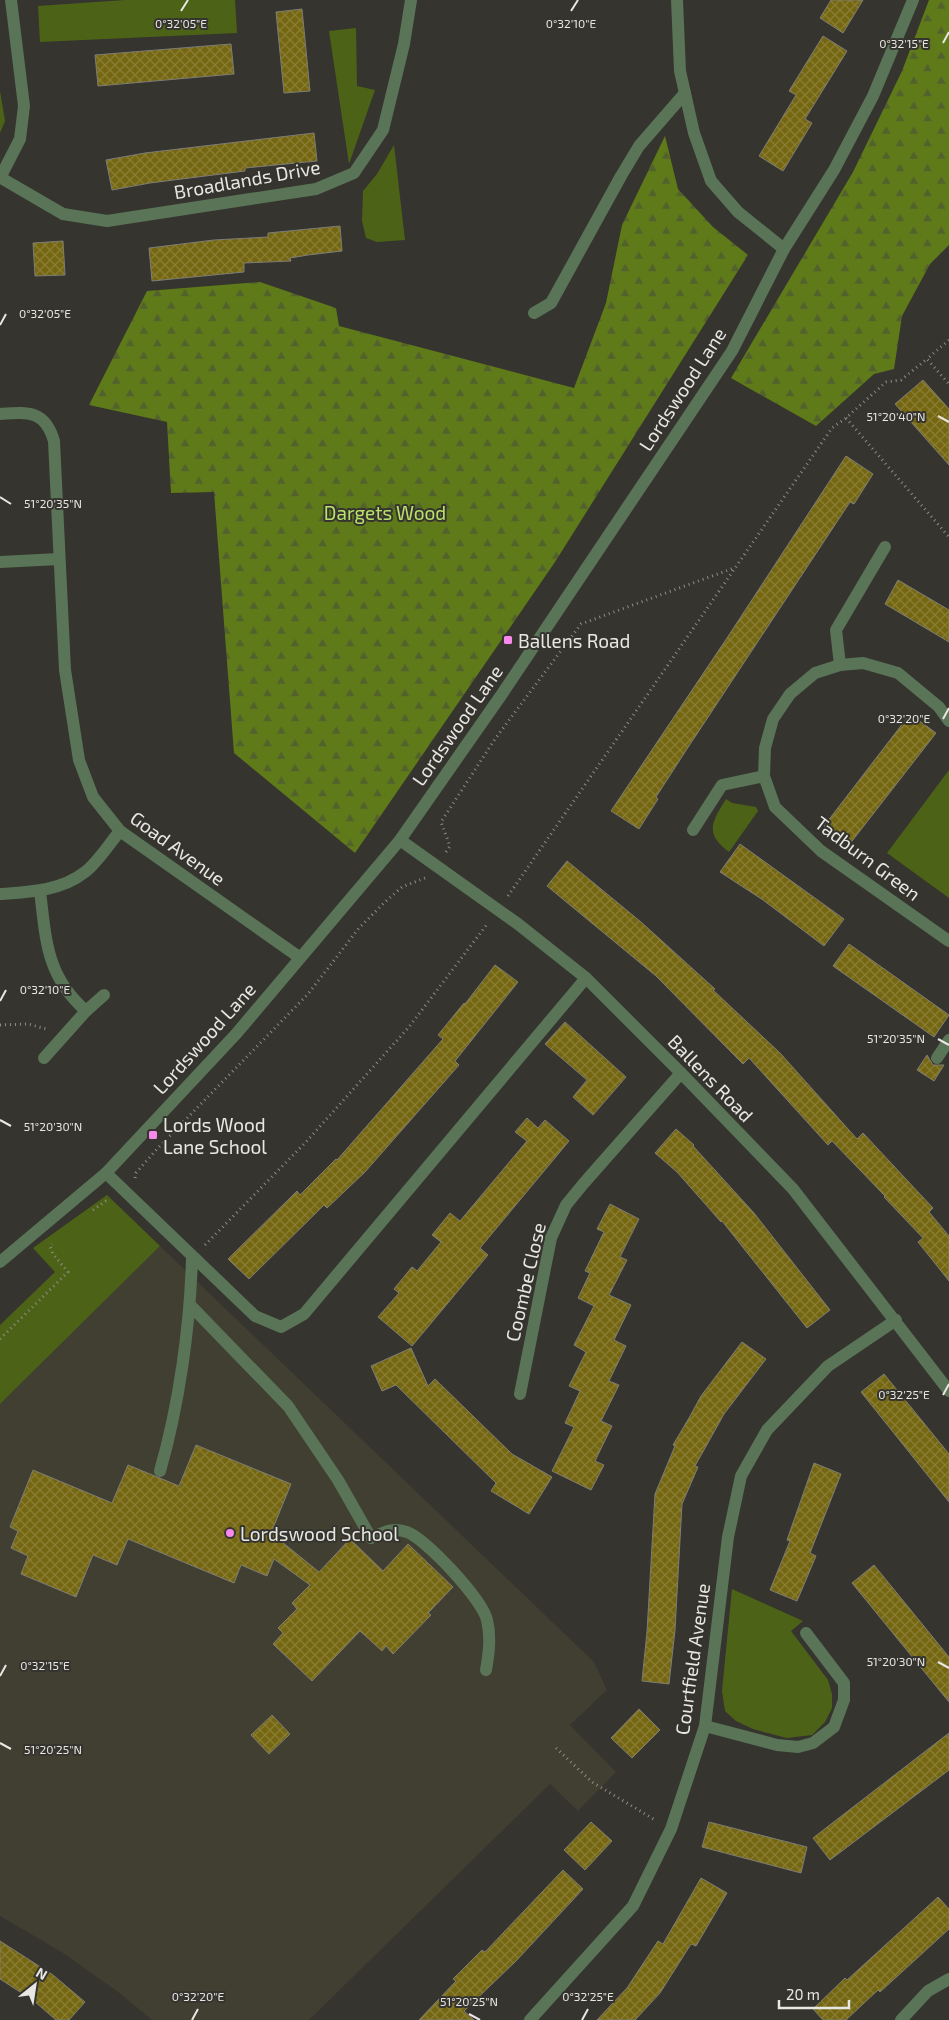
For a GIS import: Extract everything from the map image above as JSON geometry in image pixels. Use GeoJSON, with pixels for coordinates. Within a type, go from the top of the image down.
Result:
{"type":"FeatureCollection","features":[{"type":"Feature","properties":{"kind":"street"},"geometry":{"type":"LineString","coordinates":[[0,178],[20,140],[24,106],[11,0]]}},
{"type":"Feature","properties":{"kind":"street","name":"Broadlands Drive"},"geometry":{"type":"LineString","coordinates":[[0,178],[63,214],[107,221],[316,190],[354,173],[383,130],[404,44],[411,0]]}},
{"type":"Feature","properties":{"kind":"street"},"geometry":{"type":"LineString","coordinates":[[677,0],[680,71],[694,133],[711,181],[738,212],[784,249]]}},
{"type":"Feature","properties":{"kind":"street","name":"Lordswood Lane"},"geometry":{"type":"LineString","coordinates":[[0,1262],[106,1173],[236,1034],[400,840],[502,694],[732,351],[784,249],[834,170],[873,96],[913,0]]}},
{"type":"Feature","properties":{"kind":"street"},"geometry":{"type":"LineString","coordinates":[[534,313],[552,303],[567,271],[585,244],[634,154],[685,92]]}},
{"type":"Feature","properties":{"kind":"street","name":"Goad Avenue"},"geometry":{"type":"LineString","coordinates":[[0,414],[24,412],[36,415],[45,421],[54,441],[65,670],[79,760],[93,797],[120,831],[300,957]]}},
{"type":"Feature","properties":{"kind":"street"},"geometry":{"type":"LineString","coordinates":[[840,665],[836,630],[885,548]]}},
{"type":"Feature","properties":{"kind":"street"},"geometry":{"type":"LineString","coordinates":[[0,562],[59,559]]}},
{"type":"Feature","properties":{"kind":"street","name":"Tadburn Green"},"geometry":{"type":"LineString","coordinates":[[949,720],[939,707],[898,673],[863,662],[840,665],[815,673],[790,694],[777,712],[773,719],[765,748],[764,776],[775,807],[821,851],[949,941]]}},
{"type":"Feature","properties":{"kind":"street"},"geometry":{"type":"LineString","coordinates":[[693,830],[722,785],[764,776]]}},
{"type":"Feature","properties":{"kind":"street"},"geometry":{"type":"LineString","coordinates":[[0,894],[40,891],[70,882],[86,872],[120,831]]}},
{"type":"Feature","properties":{"kind":"street","name":"Ballens Road"},"geometry":{"type":"LineString","coordinates":[[400,840],[498,910],[586,978],[681,1073],[793,1189],[949,1391]]}},
{"type":"Feature","properties":{"kind":"street"},"geometry":{"type":"LineString","coordinates":[[40,891],[47,944],[56,975],[71,996],[86,1011]]}},
{"type":"Feature","properties":{"kind":"street"},"geometry":{"type":"LineString","coordinates":[[106,1173],[192,1258],[255,1316],[281,1327],[304,1314],[586,978]]}},
{"type":"Feature","properties":{"kind":"street"},"geometry":{"type":"LineString","coordinates":[[44,1058],[86,1011],[104,995]]}},
{"type":"Feature","properties":{"kind":"street"},"geometry":{"type":"LineString","coordinates":[[937,1058],[949,1040]]}},
{"type":"Feature","properties":{"kind":"street","name":"Coombe Close"},"geometry":{"type":"LineString","coordinates":[[520,1394],[549,1245],[563,1210],[584,1182],[681,1073]]}},
{"type":"Feature","properties":{"kind":"street"},"geometry":{"type":"LineString","coordinates":[[160,1471],[169,1440],[191,1306],[192,1258]]}},
{"type":"Feature","properties":{"kind":"street"},"geometry":{"type":"LineString","coordinates":[[191,1306],[288,1406],[338,1480],[371,1538],[389,1529],[407,1532],[432,1549],[467,1588],[486,1618],[489,1639],[486,1670]]}},
{"type":"Feature","properties":{"kind":"street","name":"Courtfield Avenue"},"geometry":{"type":"LineString","coordinates":[[530,2020],[633,1906],[671,1829],[705,1726],[728,1537],[740,1476],[767,1430],[828,1366],[896,1320]]}},
{"type":"Feature","properties":{"kind":"street"},"geometry":{"type":"LineString","coordinates":[[705,1726],[777,1745],[798,1747],[813,1744],[834,1727],[844,1700],[844,1683],[806,1633]]}},
{"type":"Feature","properties":{"kind":"street"},"geometry":{"type":"LineString","coordinates":[[901,2020],[928,1991],[949,1979]]}},
{"type":"Feature","properties":{"kind":"path"},"geometry":{"type":"LineString","coordinates":[[192,1258],[306,1142],[409,1027],[498,910],[832,428],[886,382],[902,380],[949,340]]}},
{"type":"Feature","properties":{"kind":"path"},"geometry":{"type":"LineString","coordinates":[[927,359],[949,384]]}},
{"type":"Feature","properties":{"kind":"path"},"geometry":{"type":"LineString","coordinates":[[846,418],[949,537]]}},
{"type":"Feature","properties":{"kind":"path"},"geometry":{"type":"LineString","coordinates":[[450,846],[441,822],[495,739],[581,624],[736,567]]}},
{"type":"Feature","properties":{"kind":"path"},"geometry":{"type":"LineString","coordinates":[[135,1186],[136,1173],[308,994],[359,928],[402,887],[424,880]]}},
{"type":"Feature","properties":{"kind":"path"},"geometry":{"type":"LineString","coordinates":[[0,1025],[28,1024],[40,1026],[62,1038]]}},
{"type":"Feature","properties":{"kind":"path"},"geometry":{"type":"LineString","coordinates":[[87,1214],[106,1201],[112,1202]]}},
{"type":"Feature","properties":{"kind":"path"},"geometry":{"type":"LineString","coordinates":[[0,1339],[68,1272],[50,1246],[55,1239]]}},
{"type":"Feature","properties":{"kind":"path"},"geometry":{"type":"LineString","coordinates":[[556,1748],[592,1782],[671,1829]]}},
{"type":"Feature","properties":{"kind":"shaded area","name":"Lordswood School"},"geometry":{"type":"Polygon","coordinates":[[[160,1246],[594,1662],[607,1690],[570,1725],[616,1772],[578,1811],[550,1784],[309,2020],[152,2020],[118,1992],[63,1953],[0,1916],[0,1404],[160,1246]]]}},
{"type":"Feature","properties":{"kind":"green space"},"geometry":{"type":"Polygon","coordinates":[[[125,0],[235,0],[237,33],[40,42],[38,6],[125,0]]]}},
{"type":"Feature","properties":{"kind":"green space"},"geometry":{"type":"Polygon","coordinates":[[[929,0],[949,0],[949,245],[930,264],[902,316],[894,369],[874,374],[816,426],[731,378],[853,172],[902,71],[929,0]]]}},
{"type":"Feature","properties":{"kind":"green space"},"geometry":{"type":"Polygon","coordinates":[[[356,28],[357,86],[375,90],[349,164],[329,31],[356,28]]]}},
{"type":"Feature","properties":{"kind":"green space"},"geometry":{"type":"Polygon","coordinates":[[[0,91],[5,121],[0,133],[0,91]]]}},
{"type":"Feature","properties":{"kind":"green space","name":"Dargets Wood"},"geometry":{"type":"Polygon","coordinates":[[[665,136],[678,189],[713,227],[748,255],[555,562],[355,853],[234,753],[214,492],[171,493],[167,422],[89,405],[147,291],[260,282],[336,308],[339,326],[574,388],[606,303],[622,225],[665,136]]]}},
{"type":"Feature","properties":{"kind":"green space"},"geometry":{"type":"Polygon","coordinates":[[[394,145],[405,240],[377,242],[366,238],[362,221],[363,191],[377,174],[394,145]]]}},
{"type":"Feature","properties":{"kind":"green space"},"geometry":{"type":"Polygon","coordinates":[[[949,770],[949,898],[887,853],[949,770]]]}},
{"type":"Feature","properties":{"kind":"green space"},"geometry":{"type":"Polygon","coordinates":[[[726,799],[732,803],[756,807],[758,811],[729,852],[721,845],[713,833],[714,821],[726,799]]]}},
{"type":"Feature","properties":{"kind":"green space"},"geometry":{"type":"Polygon","coordinates":[[[107,1195],[160,1246],[0,1404],[0,1325],[55,1272],[33,1248],[107,1195]]]}},
{"type":"Feature","properties":{"kind":"green space"},"geometry":{"type":"Polygon","coordinates":[[[732,1589],[803,1621],[791,1631],[828,1680],[832,1694],[832,1708],[825,1722],[812,1735],[787,1738],[753,1729],[736,1721],[725,1711],[722,1691],[732,1589]]]}},
{"type":"Feature","properties":{"kind":"building"},"geometry":{"type":"Polygon","coordinates":[[[831,0],[863,0],[843,33],[820,18],[831,0]]]}},
{"type":"Feature","properties":{"kind":"building"},"geometry":{"type":"Polygon","coordinates":[[[302,9],[310,91],[284,93],[276,12],[302,9]]]}},
{"type":"Feature","properties":{"kind":"building"},"geometry":{"type":"Polygon","coordinates":[[[823,36],[847,51],[805,119],[812,123],[783,171],[759,156],[796,95],[789,91],[823,36]]]}},
{"type":"Feature","properties":{"kind":"building"},"geometry":{"type":"Polygon","coordinates":[[[231,44],[234,74],[98,86],[95,55],[231,44]]]}},
{"type":"Feature","properties":{"kind":"building"},"geometry":{"type":"Polygon","coordinates":[[[314,133],[317,161],[245,168],[245,171],[150,183],[112,190],[106,160],[145,153],[314,133]]]}},
{"type":"Feature","properties":{"kind":"building"},"geometry":{"type":"Polygon","coordinates":[[[340,226],[342,251],[290,258],[291,261],[244,263],[244,272],[152,281],[149,248],[214,240],[268,237],[268,233],[340,226]]]}},
{"type":"Feature","properties":{"kind":"building"},"geometry":{"type":"Polygon","coordinates":[[[63,241],[65,275],[35,276],[33,243],[63,241]]]}},
{"type":"Feature","properties":{"kind":"building"},"geometry":{"type":"Polygon","coordinates":[[[923,380],[949,409],[949,465],[895,404],[923,380]]]}},
{"type":"Feature","properties":{"kind":"building"},"geometry":{"type":"Polygon","coordinates":[[[846,456],[873,474],[854,504],[850,502],[685,752],[656,797],[658,799],[639,829],[611,811],[846,456]]]}},
{"type":"Feature","properties":{"kind":"building"},"geometry":{"type":"Polygon","coordinates":[[[898,580],[949,610],[949,642],[885,604],[898,580]]]}},
{"type":"Feature","properties":{"kind":"building"},"geometry":{"type":"Polygon","coordinates":[[[910,714],[936,733],[849,845],[824,826],[910,714]]]}},
{"type":"Feature","properties":{"kind":"building"},"geometry":{"type":"Polygon","coordinates":[[[740,844],[844,919],[824,946],[763,900],[720,872],[740,844]]]}},
{"type":"Feature","properties":{"kind":"building"},"geometry":{"type":"Polygon","coordinates":[[[567,861],[641,922],[715,989],[713,990],[780,1053],[857,1139],[863,1133],[933,1208],[929,1212],[949,1236],[949,1281],[918,1242],[923,1238],[832,1141],[828,1145],[749,1058],[743,1064],[656,976],[547,886],[567,861]]]}},
{"type":"Feature","properties":{"kind":"building"},"geometry":{"type":"Polygon","coordinates":[[[849,944],[949,1015],[934,1037],[833,966],[849,944]]]}},
{"type":"Feature","properties":{"kind":"building"},"geometry":{"type":"Polygon","coordinates":[[[495,965],[518,982],[455,1061],[459,1065],[365,1172],[327,1208],[324,1205],[249,1279],[228,1259],[297,1191],[300,1195],[337,1160],[443,1039],[438,1035],[495,965]]]}},
{"type":"Feature","properties":{"kind":"building"},"geometry":{"type":"Polygon","coordinates":[[[565,1022],[626,1077],[593,1115],[573,1097],[587,1080],[545,1044],[565,1022]]]}},
{"type":"Feature","properties":{"kind":"building"},"geometry":{"type":"Polygon","coordinates":[[[927,1055],[933,1065],[944,1065],[934,1081],[917,1070],[927,1055]]]}},
{"type":"Feature","properties":{"kind":"building"},"geometry":{"type":"Polygon","coordinates":[[[527,1118],[538,1128],[545,1120],[569,1141],[480,1248],[488,1255],[412,1346],[378,1317],[399,1293],[394,1289],[412,1267],[417,1271],[441,1242],[432,1235],[450,1213],[460,1221],[527,1141],[515,1132],[527,1118]]]}},
{"type":"Feature","properties":{"kind":"building"},"geometry":{"type":"Polygon","coordinates":[[[676,1129],[694,1145],[754,1213],[830,1310],[807,1328],[722,1221],[677,1172],[655,1153],[676,1129]]]}},
{"type":"Feature","properties":{"kind":"building"},"geometry":{"type":"Polygon","coordinates":[[[610,1204],[639,1219],[620,1257],[627,1260],[609,1295],[631,1305],[614,1340],[626,1346],[609,1381],[619,1385],[601,1421],[612,1426],[595,1461],[604,1465],[591,1490],[552,1471],[574,1427],[565,1423],[580,1391],[569,1386],[586,1352],[574,1345],[594,1306],[578,1298],[590,1273],[585,1271],[604,1232],[597,1229],[610,1204]]]}},
{"type":"Feature","properties":{"kind":"building"},"geometry":{"type":"Polygon","coordinates":[[[742,1342],[766,1359],[724,1414],[695,1466],[698,1467],[682,1504],[675,1630],[669,1684],[642,1681],[647,1632],[655,1494],[675,1446],[673,1445],[701,1396],[742,1342]]]}},
{"type":"Feature","properties":{"kind":"building"},"geometry":{"type":"Polygon","coordinates":[[[411,1348],[428,1386],[435,1379],[512,1454],[552,1477],[529,1514],[491,1491],[496,1483],[396,1385],[382,1391],[371,1366],[411,1348]]]}},
{"type":"Feature","properties":{"kind":"building"},"geometry":{"type":"Polygon","coordinates":[[[884,1374],[949,1454],[949,1502],[861,1392],[884,1374]]]}},
{"type":"Feature","properties":{"kind":"building"},"geometry":{"type":"Polygon","coordinates":[[[196,1445],[291,1484],[271,1533],[283,1538],[282,1542],[319,1572],[350,1539],[383,1571],[408,1544],[453,1587],[428,1613],[431,1615],[393,1654],[386,1646],[382,1651],[360,1631],[312,1681],[273,1644],[283,1633],[278,1628],[297,1609],[292,1603],[310,1585],[274,1559],[267,1576],[241,1565],[234,1583],[128,1539],[117,1565],[93,1555],[76,1597],[21,1574],[28,1556],[11,1548],[18,1531],[10,1527],[33,1470],[112,1503],[128,1465],[179,1486],[196,1445]]]}},
{"type":"Feature","properties":{"kind":"building"},"geometry":{"type":"Polygon","coordinates":[[[814,1463],[841,1474],[810,1553],[816,1556],[797,1601],[770,1590],[790,1541],[787,1540],[814,1463]]]}},
{"type":"Feature","properties":{"kind":"building"},"geometry":{"type":"Polygon","coordinates":[[[874,1565],[949,1657],[949,1702],[852,1583],[874,1565]]]}},
{"type":"Feature","properties":{"kind":"building"},"geometry":{"type":"Polygon","coordinates":[[[639,1709],[660,1730],[632,1758],[611,1738],[639,1709]]]}},
{"type":"Feature","properties":{"kind":"building"},"geometry":{"type":"Polygon","coordinates":[[[272,1715],[290,1734],[269,1754],[251,1735],[272,1715]]]}},
{"type":"Feature","properties":{"kind":"building"},"geometry":{"type":"Polygon","coordinates":[[[949,1733],[949,1770],[830,1860],[813,1838],[949,1733]]]}},
{"type":"Feature","properties":{"kind":"building"},"geometry":{"type":"Polygon","coordinates":[[[591,1822],[612,1841],[585,1870],[564,1850],[591,1822]]]}},
{"type":"Feature","properties":{"kind":"building"},"geometry":{"type":"Polygon","coordinates":[[[709,1822],[807,1847],[801,1873],[702,1847],[709,1822]]]}},
{"type":"Feature","properties":{"kind":"building"},"geometry":{"type":"Polygon","coordinates":[[[563,1870],[583,1889],[516,1961],[464,2011],[474,2020],[419,2020],[456,1981],[453,1979],[482,1950],[485,1952],[563,1870]]]}},
{"type":"Feature","properties":{"kind":"building"},"geometry":{"type":"Polygon","coordinates":[[[701,1878],[727,1893],[696,1946],[691,1944],[660,1993],[635,2020],[597,2020],[627,1988],[658,1941],[663,1944],[701,1878]]]}},
{"type":"Feature","properties":{"kind":"building"},"geometry":{"type":"Polygon","coordinates":[[[938,1897],[949,1909],[949,1929],[880,1992],[878,1990],[846,2020],[823,2020],[813,2009],[845,1978],[847,1980],[938,1897]]]}},
{"type":"Feature","properties":{"kind":"building"},"geometry":{"type":"Polygon","coordinates":[[[0,1941],[53,1975],[85,2002],[69,2020],[56,2020],[34,2001],[0,1979],[0,1941]]]}},
{"type":"Feature","properties":{"kind":"place","name":"Ballens Road"},"geometry":{"type":"Point","coordinates":[508,640]}},
{"type":"Feature","properties":{"kind":"place","name":"Lords Wood Lane School"},"geometry":{"type":"Point","coordinates":[153,1135]}},
{"type":"Feature","properties":{"kind":"place","name":"Lordswood School"},"geometry":{"type":"Point","coordinates":[230,1533]}}]}
